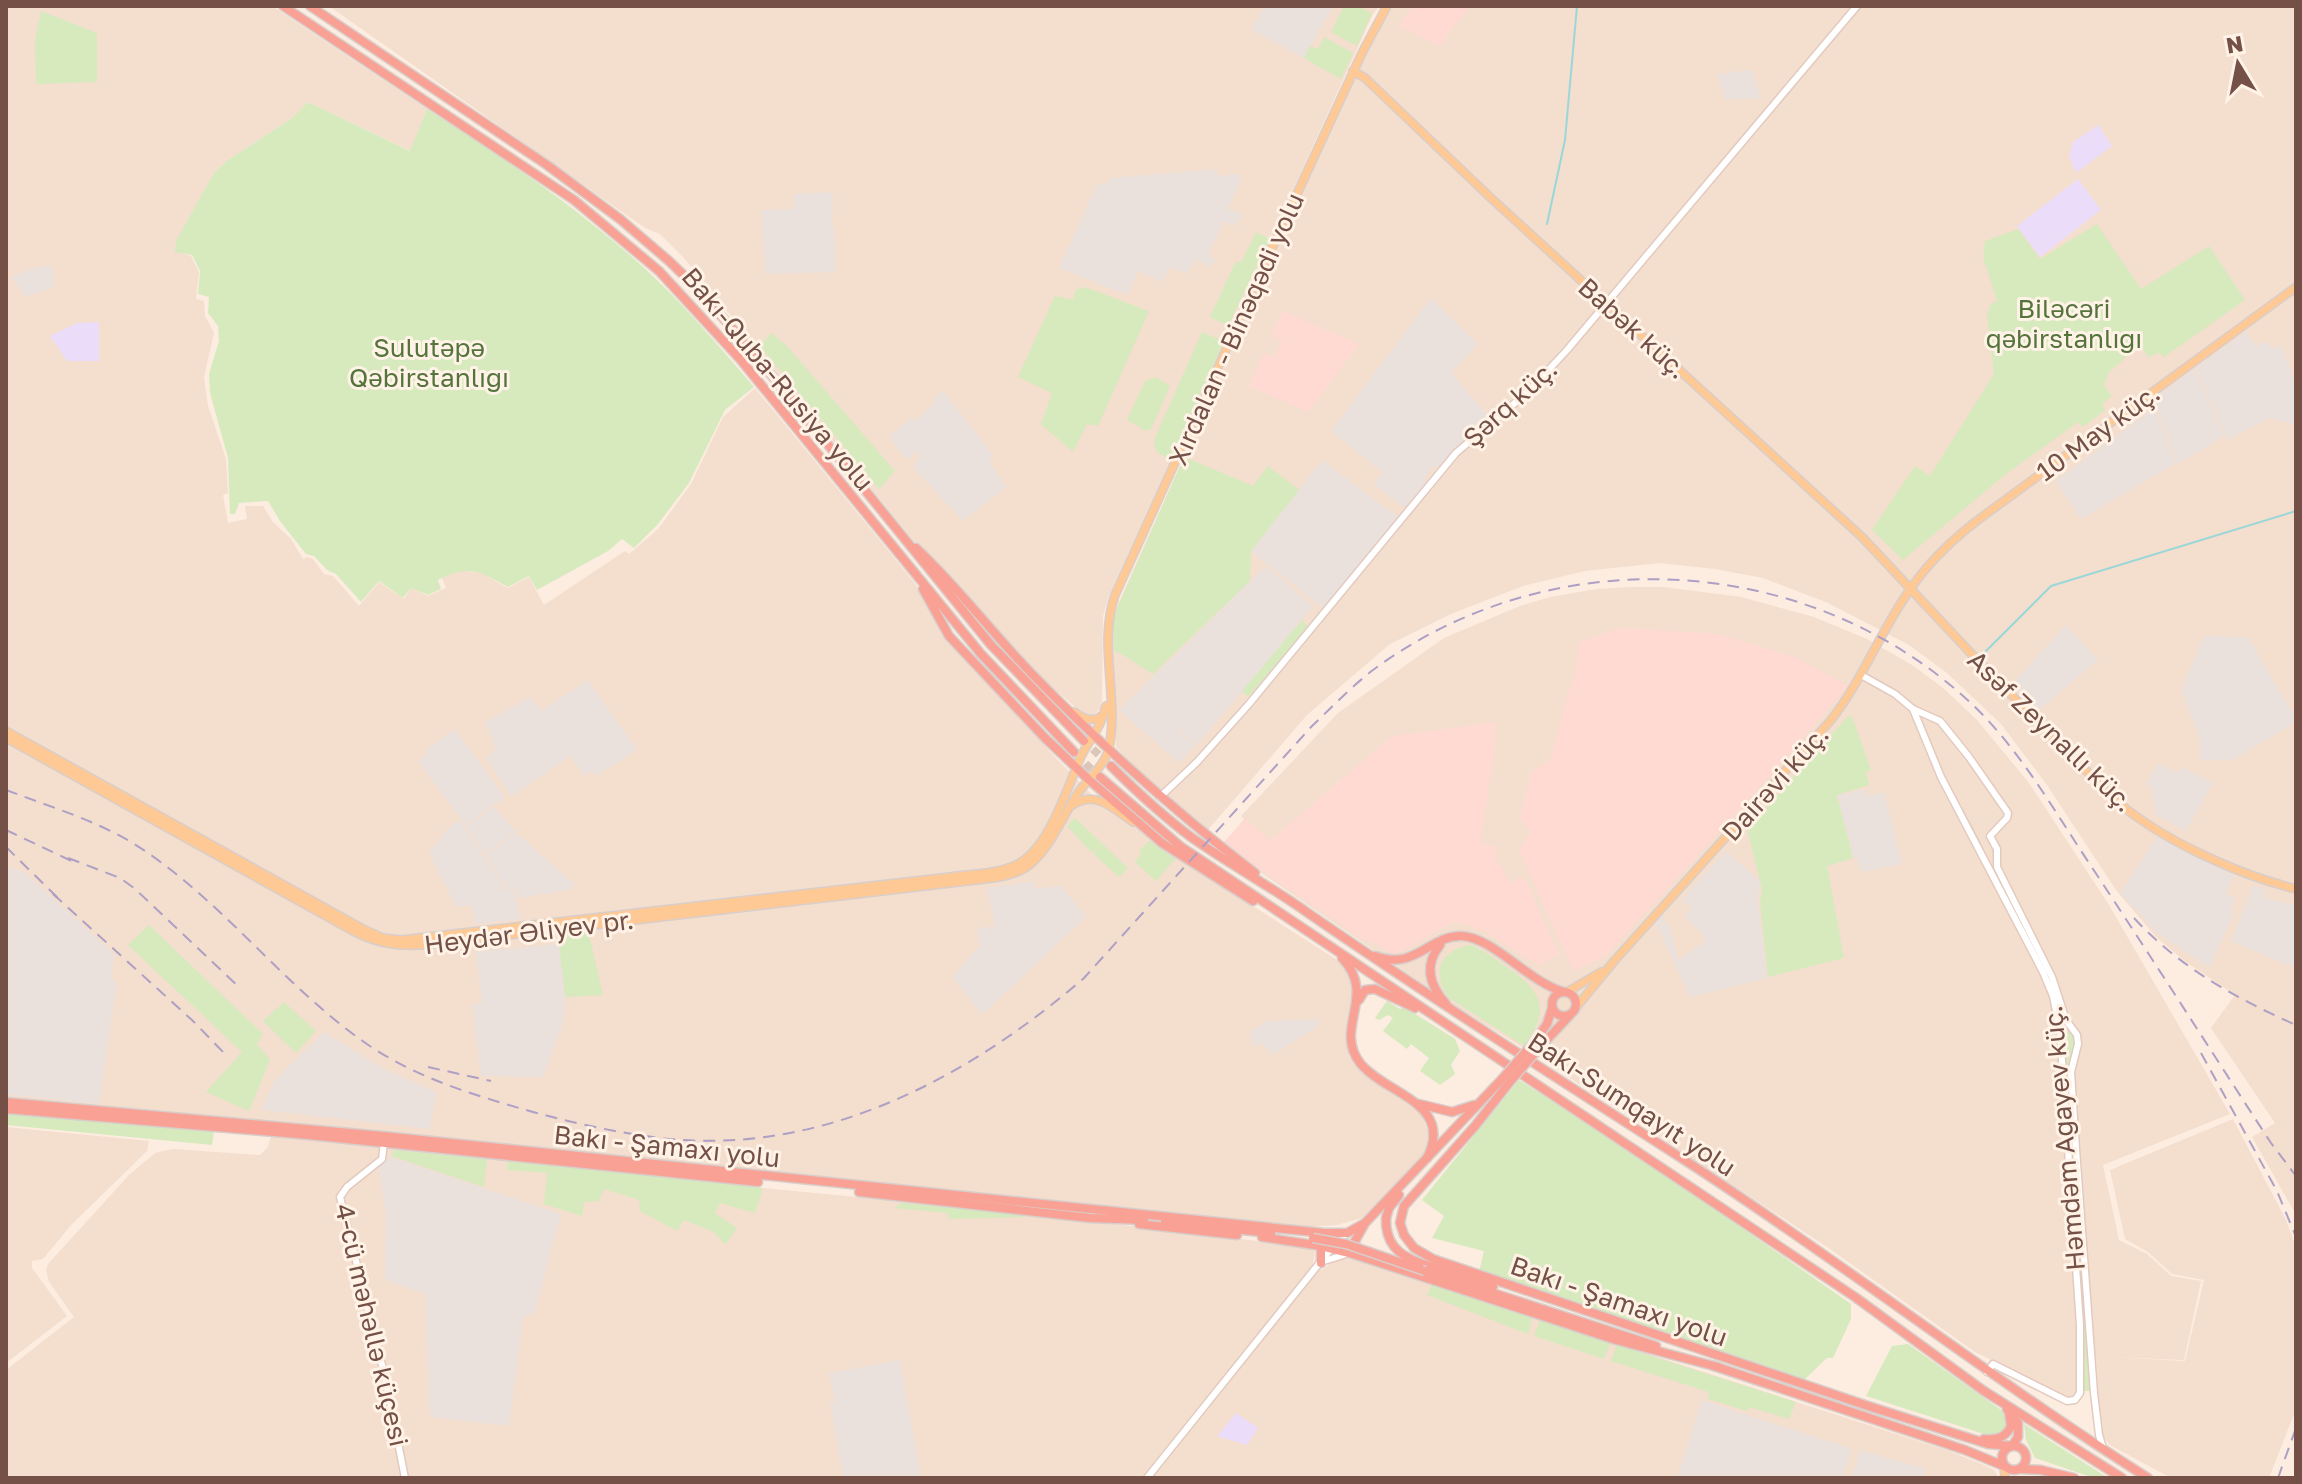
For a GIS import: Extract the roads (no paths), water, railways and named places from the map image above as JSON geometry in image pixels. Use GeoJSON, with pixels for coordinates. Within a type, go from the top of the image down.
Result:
{"type":"FeatureCollection","features":[{"type":"Feature","properties":{"kind":"highway","name":"Bakı-Quba-Rusiya yolu"},"geometry":{"type":"LineString","coordinates":[[283,6],[574,200],[636,250],[711,325],[981,654],[1074,752]]}},
{"type":"Feature","properties":{"kind":"highway","name":"Bakı-Quba-Rusiya yolu"},"geometry":{"type":"LineString","coordinates":[[310,6],[547,165],[646,240],[722,315],[991,645],[1084,741]]}},
{"type":"Feature","properties":{"kind":"highway"},"geometry":{"type":"LineString","coordinates":[[890,523],[949,580],[1002,642],[1059,700],[1160,797],[1300,907]]}},
{"type":"Feature","properties":{"kind":"highway"},"geometry":{"type":"LineString","coordinates":[[911,568],[949,636],[1076,768],[1162,843],[1234,891],[1292,921]]}},
{"type":"Feature","properties":{"kind":"highway","name":"Bakı-Sumqayıt yolu"},"geometry":{"type":"LineString","coordinates":[[1111,766],[1189,835],[1794,1234],[1987,1372],[2150,1478]]}},
{"type":"Feature","properties":{"kind":"highway","name":"Bakı-Sumqayıt yolu"},"geometry":{"type":"LineString","coordinates":[[1100,777],[1180,846],[1842,1289],[1984,1391],[2122,1478]]}},
{"type":"Feature","properties":{"kind":"highway"},"geometry":{"type":"LineString","coordinates":[[1363,951],[1379,958],[1398,960],[1455,937],[1473,938],[1526,972],[1566,992],[1575,1002],[1572,1012],[1505,1081],[1475,1126],[1407,1202],[1400,1218],[1403,1244],[1399,1257],[1392,1262],[1379,1263]]}},
{"type":"Feature","properties":{"kind":"highway"},"geometry":{"type":"LineString","coordinates":[[1443,941],[1431,961],[1430,977],[1437,993],[1455,1013]]}},
{"type":"Feature","properties":{"kind":"highway"},"geometry":{"type":"LineString","coordinates":[[1323,942],[1346,962],[1354,974],[1358,988],[1351,1030],[1359,1061],[1418,1104],[1428,1116],[1434,1135],[1427,1158]]}},
{"type":"Feature","properties":{"kind":"highway"},"geometry":{"type":"LineString","coordinates":[[1526,972],[1544,989],[1561,1016],[1572,1012]]}},
{"type":"Feature","properties":{"kind":"highway"},"geometry":{"type":"LineString","coordinates":[[1357,1004],[1365,990],[1375,989],[1456,1029]]}},
{"type":"Feature","properties":{"kind":"highway"},"geometry":{"type":"LineString","coordinates":[[1538,1044],[1557,994],[1566,992]]}},
{"type":"Feature","properties":{"kind":"highway"},"geometry":{"type":"LineString","coordinates":[[1358,1256],[1354,1244],[1365,1223],[1505,1081]]}},
{"type":"Feature","properties":{"kind":"highway"},"geometry":{"type":"LineString","coordinates":[[1418,1104],[1452,1112],[1465,1110],[1487,1096]]}},
{"type":"Feature","properties":{"kind":"highway"},"geometry":{"type":"LineString","coordinates":[[1487,1096],[1473,1117],[1393,1202],[1386,1218],[1391,1244],[1403,1256],[1617,1332]]}},
{"type":"Feature","properties":{"kind":"highway","name":"Bakı - Şamaxı yolu"},"geometry":{"type":"LineString","coordinates":[[6,1102],[383,1136],[1097,1212],[1347,1233]]}},
{"type":"Feature","properties":{"kind":"highway","name":"Bakı - Şamaxı yolu"},"geometry":{"type":"LineString","coordinates":[[6,1109],[654,1169],[1321,1246],[1616,1340],[1718,1367]]}},
{"type":"Feature","properties":{"kind":"highway","name":"Bakı - Şamaxı yolu"},"geometry":{"type":"LineString","coordinates":[[1090,1218],[1187,1224],[1338,1242],[1617,1332],[2004,1466]]}},
{"type":"Feature","properties":{"kind":"highway"},"geometry":{"type":"LineString","coordinates":[[1347,1233],[1365,1223]]}},
{"type":"Feature","properties":{"kind":"highway","name":"Bakı - Şamaxı yolu"},"geometry":{"type":"LineString","coordinates":[[1401,1228],[1414,1248],[1433,1259],[1941,1430],[1988,1444],[2012,1446]]}},
{"type":"Feature","properties":{"kind":"highway"},"geometry":{"type":"LineString","coordinates":[[1321,1263],[1321,1246],[1330,1241],[1324,1233]]}},
{"type":"Feature","properties":{"kind":"highway"},"geometry":{"type":"LineString","coordinates":[[1984,1391],[2014,1416],[2019,1428],[2018,1437],[2002,1454],[2004,1466],[2018,1474],[2041,1470],[2074,1478]]}},
{"type":"Feature","properties":{"kind":"highway"},"geometry":{"type":"LineString","coordinates":[[1941,1430],[1987,1439],[2000,1438],[2011,1426],[2006,1409]]}},
{"type":"Feature","properties":{"kind":"highway"},"geometry":{"type":"LineString","coordinates":[[2012,1446],[2026,1454],[2026,1463],[2018,1474]]}},
{"type":"Feature","properties":{"kind":"main road","name":"Xırdalan - Binəqədi yolu"},"geometry":{"type":"LineString","coordinates":[[1110,688],[1109,622],[1115,595],[1353,71],[1387,6]]}},
{"type":"Feature","properties":{"kind":"main road","name":"Babək küç."},"geometry":{"type":"LineString","coordinates":[[1353,71],[1365,78],[1606,304],[1830,506],[1911,588]]}},
{"type":"Feature","properties":{"kind":"main road","name":"10 May küç."},"geometry":{"type":"LineString","coordinates":[[1911,588],[1942,550],[1968,527],[2296,287]]}},
{"type":"Feature","properties":{"kind":"main road","name":"Dairəvi küç."},"geometry":{"type":"LineString","coordinates":[[1572,1012],[1840,710],[1911,588]]}},
{"type":"Feature","properties":{"kind":"main road","name":"Asəf Zeynallı küç."},"geometry":{"type":"LineString","coordinates":[[1911,588],[1980,663],[2120,804],[2213,860],[2251,877],[2296,889]]}},
{"type":"Feature","properties":{"kind":"main road"},"geometry":{"type":"LineString","coordinates":[[1109,747],[1110,688]]}},
{"type":"Feature","properties":{"kind":"main road","name":"Heydər Əliyev pr."},"geometry":{"type":"LineString","coordinates":[[1044,841],[1081,756],[1096,735],[1106,710],[1110,688]]}},
{"type":"Feature","properties":{"kind":"main road"},"geometry":{"type":"LineString","coordinates":[[1059,700],[1089,720],[1098,719],[1106,710]]}},
{"type":"Feature","properties":{"kind":"main road","name":"Heydər Əliyev pr."},"geometry":{"type":"LineString","coordinates":[[6,731],[353,931],[376,943],[401,947],[1003,876],[1027,867],[1109,747]]}},
{"type":"Feature","properties":{"kind":"main road","name":"Heydər Əliyev pr."},"geometry":{"type":"LineString","coordinates":[[6,738],[172,827]]}},
{"type":"Feature","properties":{"kind":"main road"},"geometry":{"type":"LineString","coordinates":[[1069,807],[1082,799],[1099,800],[1162,843]]}},
{"type":"Feature","properties":{"kind":"main road","name":"Dairəvi küç."},"geometry":{"type":"LineString","coordinates":[[1566,992],[1581,986],[1615,960]]}},
{"type":"Feature","properties":{"kind":"main road"},"geometry":{"type":"LineString","coordinates":[[2004,1466],[2005,1478]]}},
{"type":"Feature","properties":{"kind":"street","name":"Şərq küç."},"geometry":{"type":"LineString","coordinates":[[1160,797],[1197,762],[1249,704],[1456,453],[1529,391],[1606,304],[1857,6]]}},
{"type":"Feature","properties":{"kind":"street"},"geometry":{"type":"LineString","coordinates":[[1861,675],[1895,694],[1913,709],[1938,720],[1969,757],[2008,816],[1990,836],[1997,849],[1997,867],[2078,1040],[2071,1072],[2094,1393],[2099,1435],[2105,1451]]}},
{"type":"Feature","properties":{"kind":"street","name":"Həmdəm Ağayev küç."},"geometry":{"type":"LineString","coordinates":[[1913,709],[1941,777],[2057,1000],[2081,1350],[2080,1393]]}},
{"type":"Feature","properties":{"kind":"street","name":"4-cü məhəllə küçesi"},"geometry":{"type":"LineString","coordinates":[[384,1143],[382,1159],[347,1187],[340,1197],[385,1377],[405,1478]]}},
{"type":"Feature","properties":{"kind":"street"},"geometry":{"type":"LineString","coordinates":[[1147,1478],[1331,1248],[1347,1233]]}},
{"type":"Feature","properties":{"kind":"street"},"geometry":{"type":"LineString","coordinates":[[1321,1263],[1337,1256],[1358,1256]]}},
{"type":"Feature","properties":{"kind":"street"},"geometry":{"type":"LineString","coordinates":[[1987,1372],[1993,1364],[2067,1401],[2075,1400],[2080,1393],[2094,1393]]}},
{"type":"Feature","properties":{"kind":"waterway"},"geometry":{"type":"LineString","coordinates":[[1547,224],[1565,140],[1577,6]]}},
{"type":"Feature","properties":{"kind":"waterway"},"geometry":{"type":"LineString","coordinates":[[1982,655],[2051,586],[2296,511]]}},
{"type":"Feature","properties":{"kind":"waterway"},"geometry":{"type":"LineString","coordinates":[[1962,810],[1980,844]]}},
{"type":"Feature","properties":{"kind":"tunnel"},"geometry":{"type":"LineString","coordinates":[[1084,741],[1111,766]]}},
{"type":"Feature","properties":{"kind":"tunnel"},"geometry":{"type":"LineString","coordinates":[[1077,755],[1099,777]]}},
{"type":"Feature","properties":{"kind":"railway"},"geometry":{"type":"LineString","coordinates":[[6,790],[70,813],[131,842],[193,888],[333,1019],[383,1055],[424,1075],[533,1112],[628,1133],[719,1141],[777,1135],[834,1122],[888,1103],[941,1078],[1039,1015],[1084,978],[1312,726],[1342,697],[1373,670],[1444,627],[1521,597],[1600,582],[1681,580],[1761,592],[1838,617],[1910,655],[1975,707],[1992,725],[2037,784],[2271,1143],[2296,1176]]}},
{"type":"Feature","properties":{"kind":"railway"},"geometry":{"type":"LineString","coordinates":[[6,830],[78,864]]}},
{"type":"Feature","properties":{"kind":"railway"},"geometry":{"type":"LineString","coordinates":[[6,847],[60,900]]}},
{"type":"Feature","properties":{"kind":"railway"},"geometry":{"type":"LineString","coordinates":[[68,858],[120,878],[134,888],[239,987]]}},
{"type":"Feature","properties":{"kind":"railway"},"geometry":{"type":"LineString","coordinates":[[53,894],[224,1053]]}},
{"type":"Feature","properties":{"kind":"railway"},"geometry":{"type":"LineString","coordinates":[[2134,918],[2170,952],[2209,980],[2296,1025]]}},
{"type":"Feature","properties":{"kind":"railway"},"geometry":{"type":"LineString","coordinates":[[2201,1053],[2277,1191],[2296,1237]]}},
{"type":"Feature","properties":{"kind":"railway"},"geometry":{"type":"LineString","coordinates":[[428,1067],[491,1081]]}},
{"type":"Feature","properties":{"kind":"railway"},"geometry":{"type":"LineString","coordinates":[[2278,1478],[2296,1428]]}},
{"type":"Feature","properties":{"kind":"railway"},"geometry":{"type":"LineString","coordinates":[[2294,1478],[2296,1474]]}},
{"type":"Feature","properties":{"kind":"park label","name":"Biləcəri qəbirstanlığı"},"geometry":{"type":"Point","coordinates":[2064,323]}},
{"type":"Feature","properties":{"kind":"park label","name":"Sulutəpə Qəbirstanlığı"},"geometry":{"type":"Point","coordinates":[429,362]}}]}
